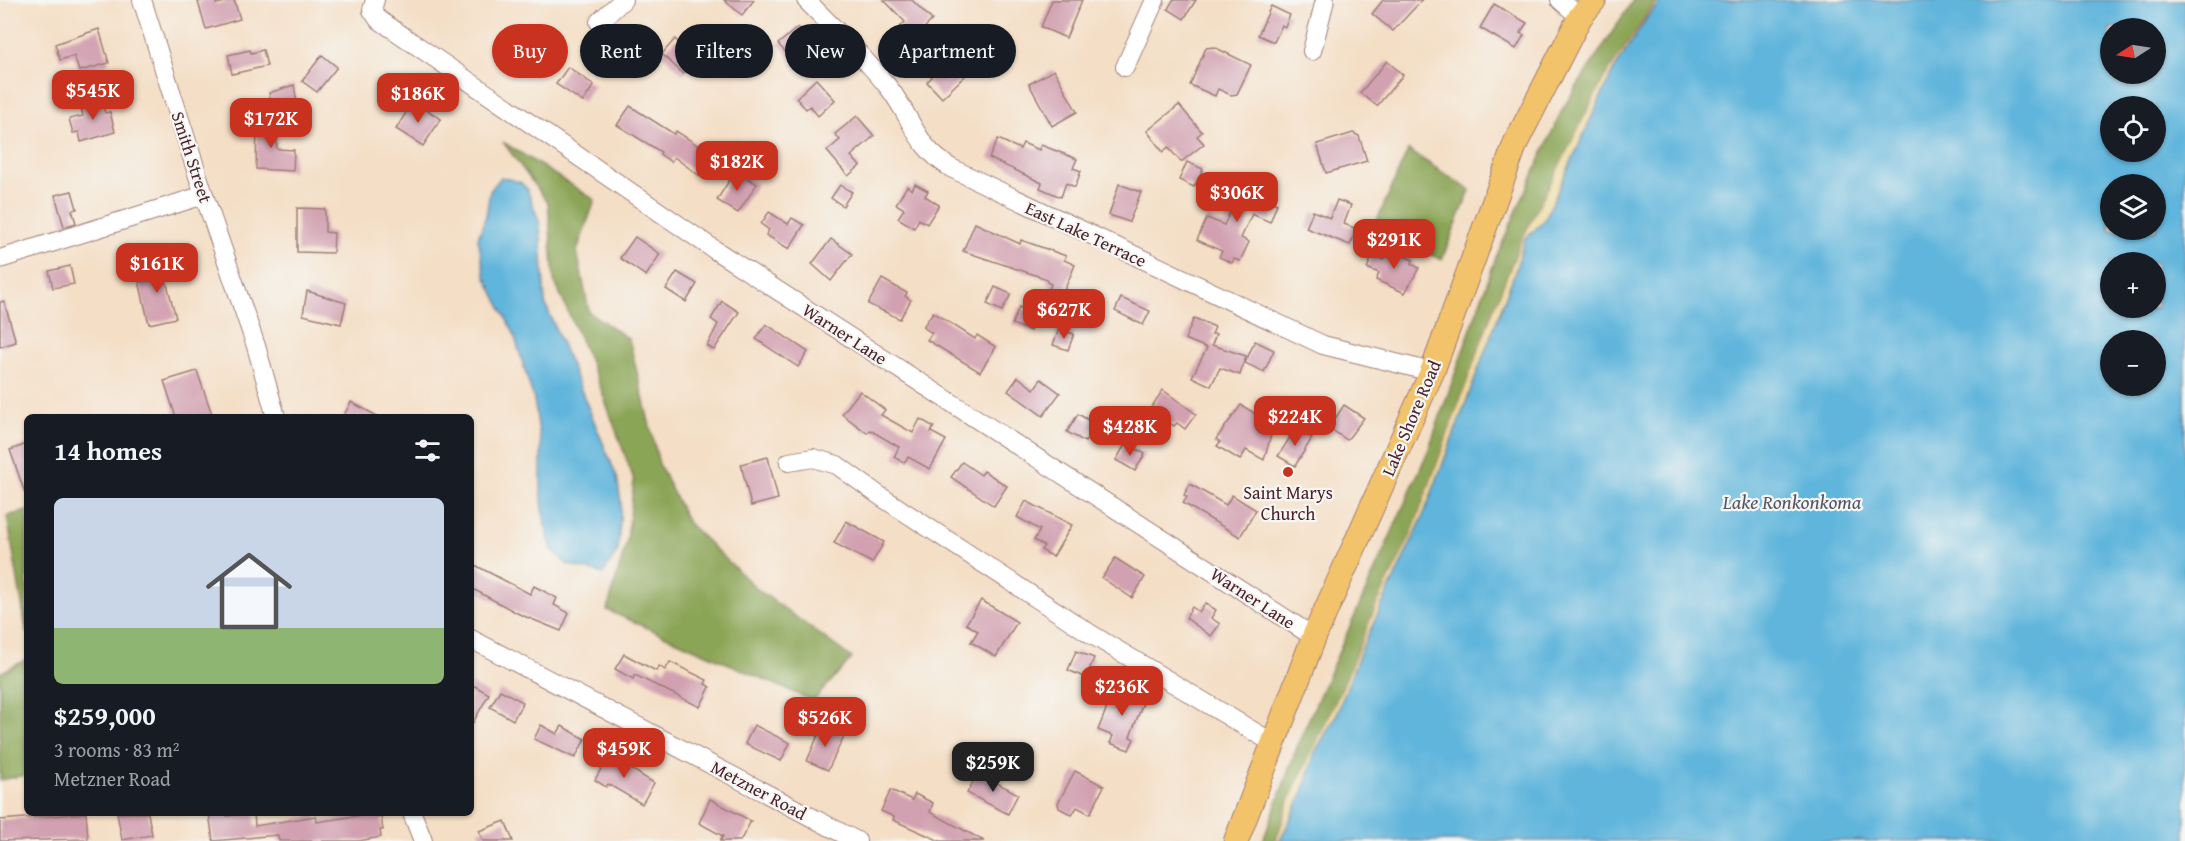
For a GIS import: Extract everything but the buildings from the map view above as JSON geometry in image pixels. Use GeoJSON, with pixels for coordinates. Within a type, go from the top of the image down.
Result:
{"type":"FeatureCollection","features":[{"type":"Feature","properties":{"kind":"main road","name":"Lake Shore Road"},"geometry":{"type":"LineString","coordinates":[[1236,841],[1314,637],[1432,372],[1516,142],[1587,8]]}},
{"type":"Feature","properties":{"kind":"street","name":"Smith Street"},"geometry":{"type":"LineString","coordinates":[[142,0],[204,195],[256,346],[275,414]]}},
{"type":"Feature","properties":{"kind":"street","name":"Warner Lane"},"geometry":{"type":"LineString","coordinates":[[375,0],[374,14],[382,22],[715,250],[1314,637]]}},
{"type":"Feature","properties":{"kind":"street"},"geometry":{"type":"LineString","coordinates":[[599,22],[623,0]]}},
{"type":"Feature","properties":{"kind":"street","name":"East Lake Terrace"},"geometry":{"type":"LineString","coordinates":[[806,0],[873,68],[891,91],[917,137],[938,160],[951,168],[1323,345],[1432,372]]}},
{"type":"Feature","properties":{"kind":"street"},"geometry":{"type":"LineString","coordinates":[[1125,67],[1155,0]]}},
{"type":"Feature","properties":{"kind":"street"},"geometry":{"type":"LineString","coordinates":[[1312,51],[1325,0]]}},
{"type":"Feature","properties":{"kind":"street"},"geometry":{"type":"LineString","coordinates":[[1560,0],[1587,8]]}},
{"type":"Feature","properties":{"kind":"street"},"geometry":{"type":"LineString","coordinates":[[0,259],[204,195]]}},
{"type":"Feature","properties":{"kind":"street"},"geometry":{"type":"LineString","coordinates":[[789,462],[813,458],[837,465],[880,496],[1094,636],[1273,743]]}},
{"type":"Feature","properties":{"kind":"street","name":"Metzner Road"},"geometry":{"type":"LineString","coordinates":[[474,641],[856,841]]}},
{"type":"Feature","properties":{"kind":"street"},"geometry":{"type":"LineString","coordinates":[[413,816],[423,841]]}},
{"type":"Feature","properties":{"kind":"green space"},"geometry":{"type":"Polygon","coordinates":[[[1633,0],[1657,0],[1604,78],[1409,541],[1298,783],[1276,841],[1263,841],[1300,739],[1428,451],[1496,257],[1563,108],[1633,0]]]}},
{"type":"Feature","properties":{"kind":"green space"},"geometry":{"type":"Polygon","coordinates":[[[503,142],[595,200],[577,251],[589,312],[629,339],[659,464],[688,523],[756,588],[852,658],[813,701],[607,610],[627,541],[634,480],[597,378],[554,280],[548,203],[503,142]]]}},
{"type":"Feature","properties":{"kind":"green space"},"geometry":{"type":"Polygon","coordinates":[[[1408,150],[1470,190],[1442,259],[1371,234],[1408,150]]]}},
{"type":"Feature","properties":{"kind":"green space"},"geometry":{"type":"Polygon","coordinates":[[[24,512],[24,616],[7,516],[24,512]]]}},
{"type":"Feature","properties":{"kind":"green space"},"geometry":{"type":"Polygon","coordinates":[[[24,661],[24,776],[0,780],[0,673],[24,661]]]}},
{"type":"Feature","properties":{"kind":"sand"},"geometry":{"type":"Polygon","coordinates":[[[1657,0],[1661,0],[1613,71],[1544,221],[1525,239],[1515,272],[1422,519],[1362,648],[1336,716],[1315,752],[1303,792],[1280,841],[1276,841],[1290,798],[1342,688],[1375,608],[1411,535],[1490,318],[1521,241],[1604,78],[1657,0]]]}},
{"type":"Feature","properties":{"kind":"water","name":"Lake Ronkonkoma"},"geometry":{"type":"Polygon","coordinates":[[[1661,0],[2185,0],[2185,841],[1280,841],[1303,792],[1315,752],[1336,716],[1362,648],[1422,519],[1515,272],[1525,239],[1544,221],[1613,71],[1661,0]]]}},
{"type":"Feature","properties":{"kind":"water"},"geometry":{"type":"Polygon","coordinates":[[[501,177],[520,182],[527,189],[540,224],[545,303],[617,477],[621,503],[618,550],[603,574],[567,564],[552,549],[545,525],[541,491],[541,445],[534,400],[514,334],[485,276],[478,238],[486,216],[490,191],[501,177]]]}},
{"type":"Feature","properties":{"kind":"place","name":"Saint Marys Church"},"geometry":{"type":"Point","coordinates":[1288,472]}}]}
